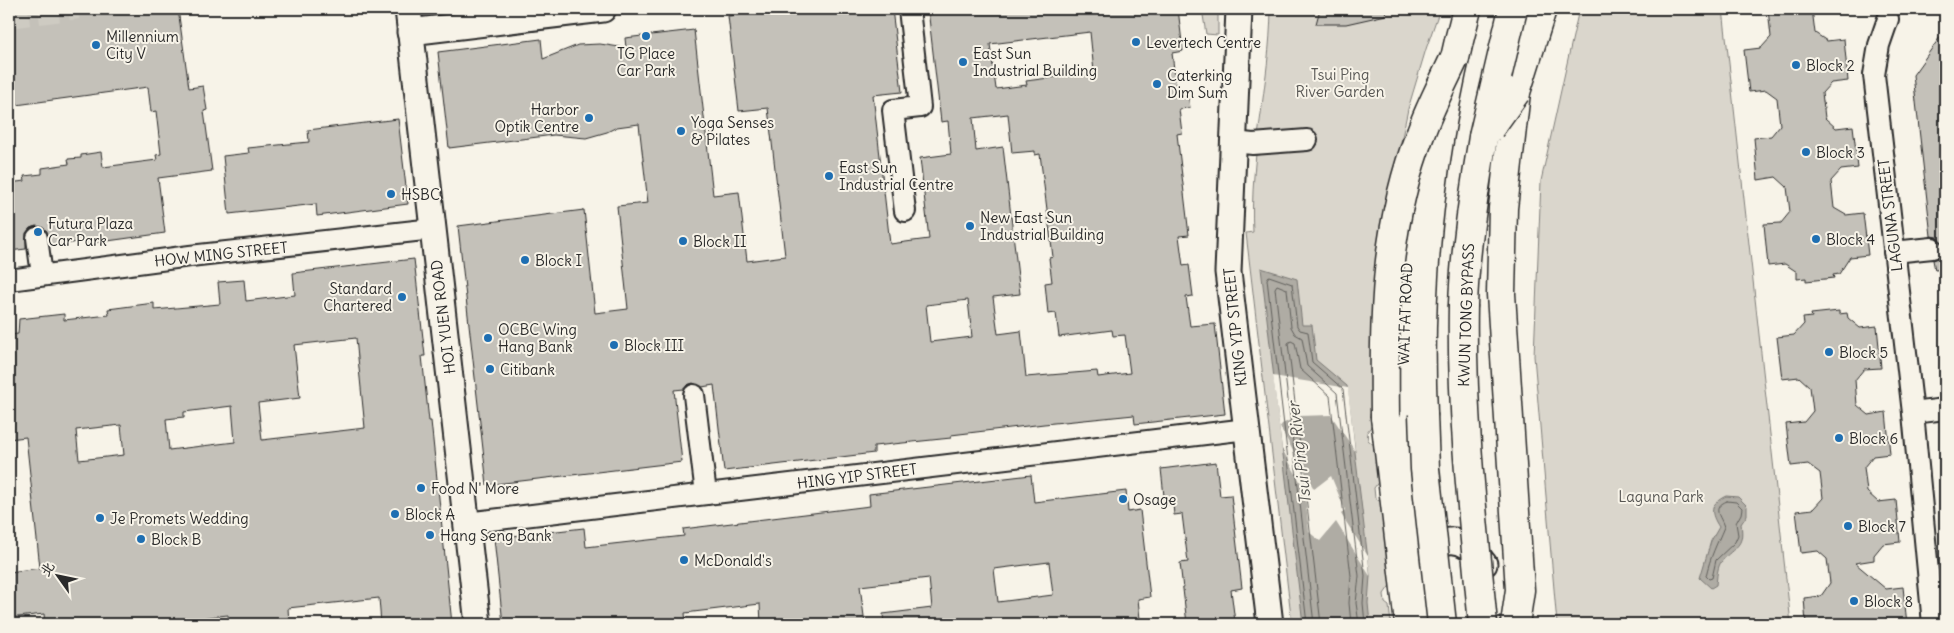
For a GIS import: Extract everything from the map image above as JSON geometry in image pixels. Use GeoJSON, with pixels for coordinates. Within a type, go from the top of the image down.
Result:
{"type":"FeatureCollection","features":[{"type":"Feature","properties":{"kind":"highway"},"geometry":{"type":"LineString","coordinates":[[1442,624],[1426,469],[1420,352],[1424,261],[1442,123],[1454,59],[1467,9]]}},
{"type":"Feature","properties":{"kind":"highway","name":"KWUN TONG BYPASS"},"geometry":{"type":"LineString","coordinates":[[1483,624],[1468,465],[1462,355],[1464,275],[1471,208],[1483,137],[1514,9]]}},
{"type":"Feature","properties":{"kind":"highway"},"geometry":{"type":"LineString","coordinates":[[1515,624],[1520,590],[1501,294],[1503,208],[1516,92],[1542,9]]}},
{"type":"Feature","properties":{"kind":"highway"},"geometry":{"type":"LineString","coordinates":[[1409,624],[1385,417],[1385,302],[1389,255],[1403,190],[1421,131],[1454,59]]}},
{"type":"Feature","properties":{"kind":"highway"},"geometry":{"type":"LineString","coordinates":[[1483,137],[1516,92]]}},
{"type":"Feature","properties":{"kind":"main road"},"geometry":{"type":"LineString","coordinates":[[409,20],[603,9]]}},
{"type":"Feature","properties":{"kind":"main road","name":"WAI FAT ROAD"},"geometry":{"type":"LineString","coordinates":[[1426,624],[1405,466],[1402,350],[1407,258],[1416,186],[1430,123],[1461,9]]}},
{"type":"Feature","properties":{"kind":"main road"},"geometry":{"type":"LineString","coordinates":[[1496,624],[1486,588],[1467,360],[1469,271],[1491,99],[1514,9]]}},
{"type":"Feature","properties":{"kind":"main road","name":"KING YIP STREET"},"geometry":{"type":"LineString","coordinates":[[1237,16],[1228,272],[1270,624]]}},
{"type":"Feature","properties":{"kind":"main road","name":"HOI YUEN ROAD"},"geometry":{"type":"LineString","coordinates":[[409,20],[478,624]]}},
{"type":"Feature","properties":{"kind":"main road"},"geometry":{"type":"LineString","coordinates":[[1420,574],[1428,556],[1442,542],[1456,540],[1469,547],[1484,564]]}},
{"type":"Feature","properties":{"kind":"street"},"geometry":{"type":"LineString","coordinates":[[905,211],[893,110],[920,107],[909,9]]}},
{"type":"Feature","properties":{"kind":"street","name":"LAGUNA STREET"},"geometry":{"type":"LineString","coordinates":[[1888,19],[1879,45],[1874,75],[1913,413],[1933,624]]}},
{"type":"Feature","properties":{"kind":"street"},"geometry":{"type":"LineString","coordinates":[[1232,142],[1253,144],[1307,140]]}},
{"type":"Feature","properties":{"kind":"street","name":"HOW MING STREET"},"geometry":{"type":"LineString","coordinates":[[9,280],[190,256],[433,229]]}},
{"type":"Feature","properties":{"kind":"street"},"geometry":{"type":"LineString","coordinates":[[37,238],[42,275]]}},
{"type":"Feature","properties":{"kind":"street"},"geometry":{"type":"LineString","coordinates":[[1894,252],[1932,248]]}},
{"type":"Feature","properties":{"kind":"street"},"geometry":{"type":"LineString","coordinates":[[694,395],[706,494]]}},
{"type":"Feature","properties":{"kind":"street"},"geometry":{"type":"LineString","coordinates":[[1913,413],[1945,410]]}},
{"type":"Feature","properties":{"kind":"street","name":"HING YIP STREET"},"geometry":{"type":"LineString","coordinates":[[466,523],[1247,429]]}},
{"type":"Feature","properties":{"kind":"green space"},"geometry":{"type":"Polygon","coordinates":[[[1202,9],[1218,9],[1218,35],[1206,34],[1202,9]]]}},
{"type":"Feature","properties":{"kind":"green space","name":"Tsui Ping River Garden"},"geometry":{"type":"Polygon","coordinates":[[[1271,9],[1440,9],[1408,109],[1395,170],[1373,424],[1367,432],[1368,440],[1375,446],[1379,481],[1374,488],[1375,498],[1382,503],[1391,584],[1384,594],[1385,603],[1389,606],[1391,624],[1292,624],[1246,233],[1253,232],[1254,176],[1270,37],[1271,9]]]}},
{"type":"Feature","properties":{"kind":"green space","name":"Laguna Park"},"geometry":{"type":"Polygon","coordinates":[[[1579,9],[1723,9],[1791,624],[1557,624],[1534,356],[1541,181],[1579,9]]]}},
{"type":"Feature","properties":{"kind":"water","name":"Tsui Ping River"},"geometry":{"type":"Polygon","coordinates":[[[1261,268],[1297,279],[1302,325],[1312,325],[1316,360],[1347,386],[1370,576],[1368,603],[1370,624],[1303,624],[1261,268]]]}},
{"type":"Feature","properties":{"kind":"water"},"geometry":{"type":"Polygon","coordinates":[[[1726,496],[1738,497],[1747,506],[1747,515],[1741,524],[1740,542],[1720,563],[1716,585],[1711,588],[1700,578],[1711,541],[1719,527],[1714,517],[1713,509],[1716,502],[1726,496]]]}},
{"type":"Feature","properties":{"kind":"pier"},"geometry":{"type":"Polygon","coordinates":[[[1273,376],[1348,388],[1355,451],[1331,415],[1299,416],[1282,424],[1280,427],[1314,489],[1331,476],[1345,510],[1341,514],[1368,556],[1370,576],[1336,522],[1320,541],[1309,532],[1305,496],[1307,494],[1282,449],[1273,376]]]}},
{"type":"Feature","properties":{"kind":"building"},"geometry":{"type":"Polygon","coordinates":[[[9,9],[178,9],[189,88],[203,86],[207,110],[204,111],[212,171],[158,178],[165,233],[86,244],[86,241],[50,246],[47,231],[42,227],[36,226],[30,228],[26,233],[26,249],[9,251],[9,183],[25,181],[24,176],[42,174],[42,168],[69,164],[68,159],[81,158],[81,155],[101,152],[103,167],[157,160],[156,155],[161,154],[156,111],[151,112],[148,87],[9,106],[9,9]]]}},
{"type":"Feature","properties":{"kind":"building"},"geometry":{"type":"Polygon","coordinates":[[[791,9],[892,9],[902,92],[873,95],[890,244],[929,239],[920,158],[951,154],[948,121],[941,122],[928,9],[1178,9],[1183,51],[1172,53],[1177,94],[1188,93],[1190,108],[1179,109],[1182,133],[1177,134],[1189,235],[1179,236],[1183,266],[1189,265],[1193,296],[1186,297],[1190,326],[1215,324],[1225,414],[1135,424],[1134,415],[1044,424],[951,435],[951,438],[874,446],[874,453],[724,471],[714,385],[702,387],[693,383],[687,385],[684,389],[674,390],[682,462],[487,485],[458,226],[584,210],[595,313],[628,309],[617,206],[648,203],[639,124],[617,127],[586,138],[554,135],[449,148],[438,52],[541,39],[543,59],[578,45],[600,44],[626,48],[625,38],[694,30],[713,195],[739,192],[747,261],[785,256],[768,108],[739,111],[728,16],[791,9]],[[1090,32],[990,44],[996,89],[1027,85],[1026,81],[1094,72],[1090,32]],[[1008,114],[973,118],[976,151],[1003,147],[1020,294],[993,297],[998,334],[1021,331],[1026,377],[1097,371],[1098,377],[1130,373],[1125,335],[1113,336],[1112,330],[1059,337],[1056,313],[1048,314],[1045,283],[1052,282],[1049,258],[1053,257],[1040,154],[1035,155],[1035,151],[1012,153],[1008,114]],[[968,300],[926,305],[930,342],[972,337],[968,300]]]}},
{"type":"Feature","properties":{"kind":"building"},"geometry":{"type":"Polygon","coordinates":[[[1320,9],[1385,9],[1386,15],[1346,24],[1316,24],[1320,9]]]}},
{"type":"Feature","properties":{"kind":"building"},"geometry":{"type":"Polygon","coordinates":[[[1768,9],[1812,9],[1815,33],[1827,41],[1844,39],[1848,81],[1831,83],[1822,93],[1825,118],[1836,128],[1853,126],[1858,168],[1841,170],[1831,181],[1834,208],[1846,215],[1863,213],[1868,255],[1850,257],[1839,274],[1833,275],[1834,278],[1806,281],[1806,278],[1797,279],[1797,272],[1785,264],[1768,266],[1764,224],[1781,223],[1790,212],[1787,187],[1776,177],[1758,180],[1754,138],[1771,136],[1780,125],[1777,98],[1766,90],[1749,92],[1744,50],[1761,48],[1771,37],[1768,9]]]}},
{"type":"Feature","properties":{"kind":"building"},"geometry":{"type":"Polygon","coordinates":[[[1945,30],[1945,269],[1935,270],[1933,260],[1939,258],[1943,253],[1944,246],[1937,237],[1931,236],[1913,75],[1945,30]]]}},
{"type":"Feature","properties":{"kind":"building"},"geometry":{"type":"Polygon","coordinates":[[[398,119],[408,204],[317,216],[316,204],[229,214],[223,156],[249,153],[248,148],[309,142],[308,130],[398,119]]]}},
{"type":"Feature","properties":{"kind":"building"},"geometry":{"type":"Polygon","coordinates":[[[414,259],[425,356],[422,356],[429,421],[431,421],[452,624],[381,624],[379,598],[288,608],[289,624],[229,624],[228,615],[142,624],[45,624],[44,614],[9,618],[9,572],[40,568],[26,437],[9,439],[9,335],[18,334],[19,319],[64,314],[64,320],[109,315],[108,309],[154,303],[154,310],[220,304],[218,282],[244,280],[246,301],[295,295],[293,273],[414,259]],[[356,338],[294,345],[300,398],[258,403],[262,440],[365,428],[356,338]],[[232,406],[184,412],[184,417],[166,419],[169,450],[235,442],[232,406]],[[121,425],[76,430],[79,460],[124,455],[121,425]]]}},
{"type":"Feature","properties":{"kind":"building"},"geometry":{"type":"Polygon","coordinates":[[[1839,311],[1839,314],[1847,313],[1848,318],[1860,328],[1877,326],[1881,368],[1864,369],[1855,380],[1857,405],[1869,415],[1886,412],[1890,454],[1873,456],[1864,467],[1867,492],[1878,502],[1896,500],[1900,542],[1883,544],[1874,555],[1874,560],[1855,563],[1886,589],[1903,587],[1907,624],[1806,624],[1804,598],[1821,596],[1830,583],[1827,559],[1818,551],[1801,553],[1796,511],[1813,509],[1823,498],[1820,473],[1808,464],[1791,466],[1786,424],[1804,422],[1813,411],[1810,387],[1799,377],[1782,379],[1777,337],[1794,335],[1804,324],[1803,318],[1812,317],[1811,314],[1839,311]]]}},
{"type":"Feature","properties":{"kind":"building"},"geometry":{"type":"Polygon","coordinates":[[[1216,462],[1220,496],[1231,495],[1242,588],[1231,590],[1235,622],[1187,624],[1180,563],[1188,562],[1182,514],[1174,515],[1173,504],[1165,505],[1161,469],[1216,462]]]}},
{"type":"Feature","properties":{"kind":"building"},"geometry":{"type":"Polygon","coordinates":[[[1031,475],[1034,502],[1126,491],[1128,512],[1140,510],[1150,597],[1138,599],[1140,619],[1095,624],[884,624],[883,614],[932,608],[929,578],[860,586],[865,624],[761,624],[760,604],[685,613],[686,624],[503,624],[494,538],[584,528],[586,547],[684,536],[683,529],[870,506],[869,494],[1031,475]],[[1049,562],[994,569],[998,602],[1053,595],[1049,562]]]}},
{"type":"Feature","properties":{"kind":"tunnel"},"geometry":{"type":"LineString","coordinates":[[9,18],[78,9]]}},
{"type":"Feature","properties":{"kind":"place","name":"TG Place Car Park"},"geometry":{"type":"Point","coordinates":[646,36]}},
{"type":"Feature","properties":{"kind":"place","name":"Levertech Centre"},"geometry":{"type":"Point","coordinates":[1136,42]}},
{"type":"Feature","properties":{"kind":"place","name":"Millennium City V"},"geometry":{"type":"Point","coordinates":[96,45]}},
{"type":"Feature","properties":{"kind":"place","name":"East Sun Industrial Building"},"geometry":{"type":"Point","coordinates":[963,62]}},
{"type":"Feature","properties":{"kind":"place","name":"Block 2"},"geometry":{"type":"Point","coordinates":[1796,65]}},
{"type":"Feature","properties":{"kind":"place","name":"Caterking Dim Sum"},"geometry":{"type":"Point","coordinates":[1157,84]}},
{"type":"Feature","properties":{"kind":"place","name":"Harbor Optik Centre"},"geometry":{"type":"Point","coordinates":[589,118]}},
{"type":"Feature","properties":{"kind":"place","name":"Yoga Senses & Pilates"},"geometry":{"type":"Point","coordinates":[681,131]}},
{"type":"Feature","properties":{"kind":"place","name":"Block 3"},"geometry":{"type":"Point","coordinates":[1806,152]}},
{"type":"Feature","properties":{"kind":"place","name":"East Sun Industrial Centre"},"geometry":{"type":"Point","coordinates":[829,176]}},
{"type":"Feature","properties":{"kind":"place","name":"HSBC"},"geometry":{"type":"Point","coordinates":[391,194]}},
{"type":"Feature","properties":{"kind":"place","name":"New East Sun Industrial Building"},"geometry":{"type":"Point","coordinates":[970,226]}},
{"type":"Feature","properties":{"kind":"place","name":"Futura Plaza Car Park"},"geometry":{"type":"Point","coordinates":[38,232]}},
{"type":"Feature","properties":{"kind":"place","name":"Block 4"},"geometry":{"type":"Point","coordinates":[1816,239]}},
{"type":"Feature","properties":{"kind":"place","name":"Block II"},"geometry":{"type":"Point","coordinates":[683,241]}},
{"type":"Feature","properties":{"kind":"place","name":"Block I"},"geometry":{"type":"Point","coordinates":[525,260]}},
{"type":"Feature","properties":{"kind":"place","name":"Standard Chartered"},"geometry":{"type":"Point","coordinates":[402,297]}},
{"type":"Feature","properties":{"kind":"place","name":"OCBC Wing Hang Bank"},"geometry":{"type":"Point","coordinates":[488,338]}},
{"type":"Feature","properties":{"kind":"place","name":"Block III"},"geometry":{"type":"Point","coordinates":[614,345]}},
{"type":"Feature","properties":{"kind":"place","name":"Block 5"},"geometry":{"type":"Point","coordinates":[1829,352]}},
{"type":"Feature","properties":{"kind":"place","name":"Citibank"},"geometry":{"type":"Point","coordinates":[490,369]}},
{"type":"Feature","properties":{"kind":"place","name":"Block 6"},"geometry":{"type":"Point","coordinates":[1839,438]}},
{"type":"Feature","properties":{"kind":"place","name":"Food N' More"},"geometry":{"type":"Point","coordinates":[421,488]}},
{"type":"Feature","properties":{"kind":"place","name":"Osage"},"geometry":{"type":"Point","coordinates":[1123,499]}},
{"type":"Feature","properties":{"kind":"place","name":"Block A"},"geometry":{"type":"Point","coordinates":[395,514]}},
{"type":"Feature","properties":{"kind":"place","name":"Je Promets Wedding"},"geometry":{"type":"Point","coordinates":[100,518]}},
{"type":"Feature","properties":{"kind":"place","name":"Block 7"},"geometry":{"type":"Point","coordinates":[1848,526]}},
{"type":"Feature","properties":{"kind":"place","name":"Hang Seng Bank"},"geometry":{"type":"Point","coordinates":[430,535]}},
{"type":"Feature","properties":{"kind":"place","name":"Block B"},"geometry":{"type":"Point","coordinates":[141,539]}},
{"type":"Feature","properties":{"kind":"place","name":"McDonald's"},"geometry":{"type":"Point","coordinates":[684,560]}},
{"type":"Feature","properties":{"kind":"place","name":"Block 8"},"geometry":{"type":"Point","coordinates":[1854,601]}}]}
